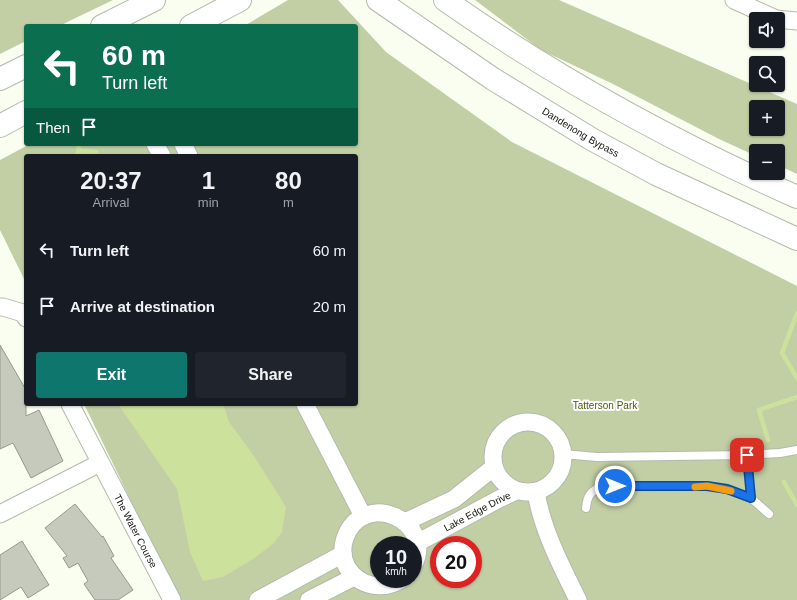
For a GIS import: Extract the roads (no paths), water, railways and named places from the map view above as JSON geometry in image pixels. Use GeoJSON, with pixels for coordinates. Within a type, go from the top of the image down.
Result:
{"type":"FeatureCollection","features":[{"type":"Feature","properties":{"kind":"main road"},"geometry":{"type":"LineString","coordinates":[[107,24],[154,0]]}},
{"type":"Feature","properties":{"kind":"main road"},"geometry":{"type":"LineString","coordinates":[[195,24],[240,0]]}},
{"type":"Feature","properties":{"kind":"main road","name":"Dandenong Bypass"},"geometry":{"type":"LineString","coordinates":[[378,0],[486,75],[593,140],[656,174],[797,239]]}},
{"type":"Feature","properties":{"kind":"main road"},"geometry":{"type":"LineString","coordinates":[[445,0],[507,42],[605,102],[664,134],[797,197]]}},
{"type":"Feature","properties":{"kind":"main road"},"geometry":{"type":"LineString","coordinates":[[0,79],[24,67]]}},
{"type":"Feature","properties":{"kind":"main road"},"geometry":{"type":"LineString","coordinates":[[0,126],[24,113]]}},
{"type":"Feature","properties":{"kind":"street"},"geometry":{"type":"LineString","coordinates":[[734,0],[776,19],[797,21]]}},
{"type":"Feature","properties":{"kind":"street"},"geometry":{"type":"LineString","coordinates":[[0,308],[3,307],[23,313],[24,315]]}},
{"type":"Feature","properties":{"kind":"street","name":"The Water Course"},"geometry":{"type":"LineString","coordinates":[[71,406],[172,600]]}},
{"type":"Feature","properties":{"kind":"street"},"geometry":{"type":"LineString","coordinates":[[306,406],[364,516]]}},
{"type":"Feature","properties":{"kind":"street"},"geometry":{"type":"LineString","coordinates":[[522,423],[533,423],[544,426],[553,433],[560,442],[563,454],[561,468],[554,481],[536,492],[516,491],[503,482],[494,467],[493,455],[496,444],[502,434],[511,427],[522,423]]}},
{"type":"Feature","properties":{"kind":"street"},"geometry":{"type":"LineString","coordinates":[[2,509],[100,463]]}},
{"type":"Feature","properties":{"kind":"street"},"geometry":{"type":"LineString","coordinates":[[405,522],[454,498],[494,467]]}},
{"type":"Feature","properties":{"kind":"street","name":"Lake Edge Drive"},"geometry":{"type":"LineString","coordinates":[[422,541],[493,501],[516,491]]}},
{"type":"Feature","properties":{"kind":"street"},"geometry":{"type":"LineString","coordinates":[[536,492],[547,528],[561,565],[578,600]]}},
{"type":"Feature","properties":{"kind":"street"},"geometry":{"type":"LineString","coordinates":[[387,593],[354,577],[346,566],[343,554],[343,543],[347,532],[354,523],[364,516],[385,512],[396,516],[405,522],[411,528],[414,536]]}},
{"type":"Feature","properties":{"kind":"street"},"geometry":{"type":"LineString","coordinates":[[258,600],[343,554]]}},
{"type":"Feature","properties":{"kind":"street"},"geometry":{"type":"LineString","coordinates":[[309,600],[354,577]]}},
{"type":"Feature","properties":{"kind":"lane"},"geometry":{"type":"LineString","coordinates":[[563,454],[596,457],[747,455],[780,453],[797,450]]}},
{"type":"Feature","properties":{"kind":"lane"},"geometry":{"type":"LineString","coordinates":[[747,455],[751,498]]}},
{"type":"Feature","properties":{"kind":"lane"},"geometry":{"type":"LineString","coordinates":[[586,508],[587,498],[594,490],[601,487],[707,486],[727,489],[751,498],[769,514]]}},
{"type":"Feature","properties":{"kind":"waterway"},"geometry":{"type":"LineString","coordinates":[[78,154],[79,146]]}},
{"type":"Feature","properties":{"kind":"waterway"},"geometry":{"type":"LineString","coordinates":[[797,313],[782,353],[797,378]]}},
{"type":"Feature","properties":{"kind":"waterway"},"geometry":{"type":"LineString","coordinates":[[768,440],[759,410],[797,397]]}},
{"type":"Feature","properties":{"kind":"waterway"},"geometry":{"type":"LineString","coordinates":[[784,482],[797,505]]}},
{"type":"Feature","properties":{"kind":"park label","name":"Tatterson Park"},"geometry":{"type":"Point","coordinates":[605,405]}}]}
